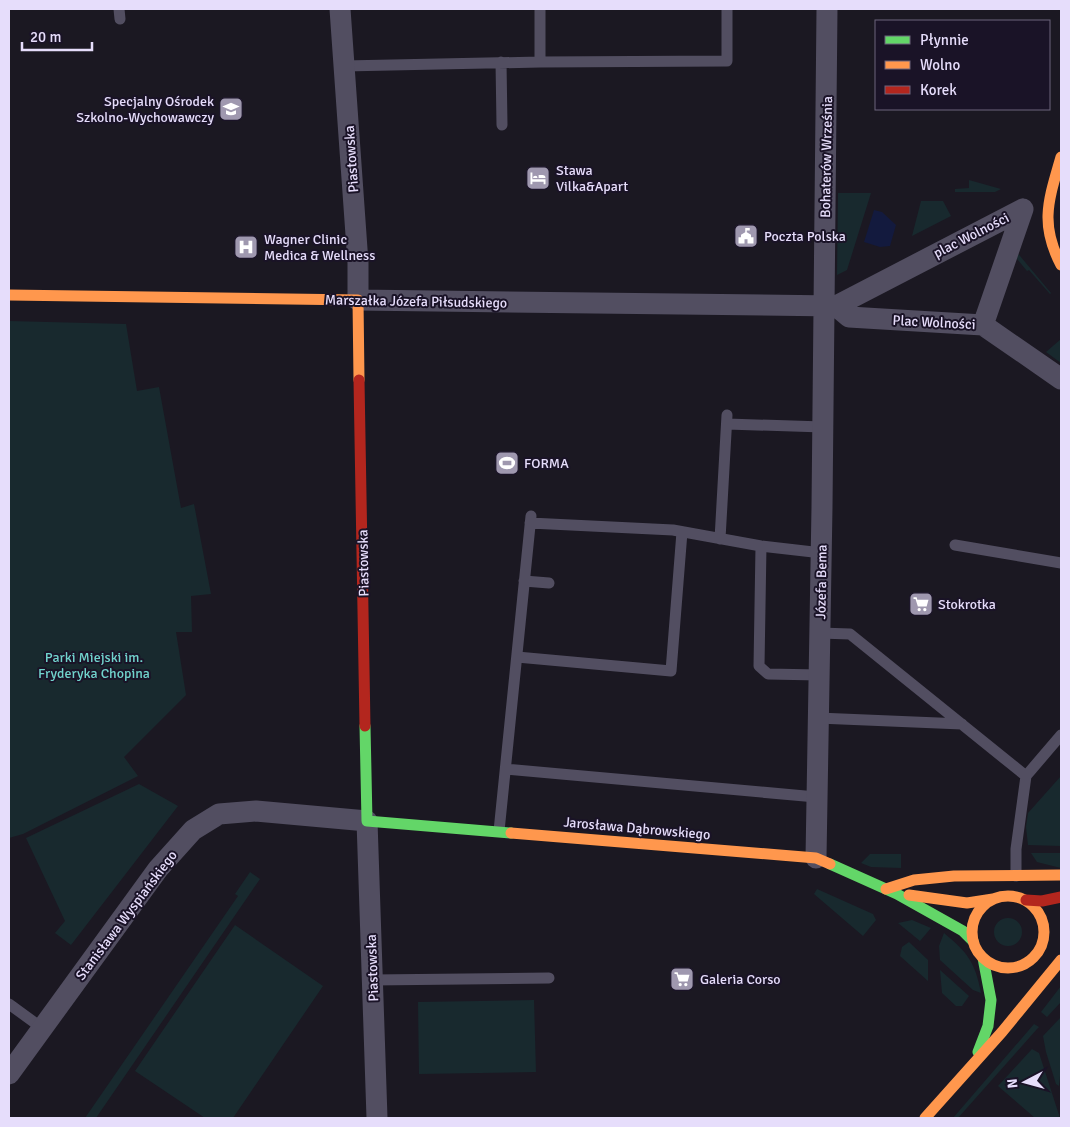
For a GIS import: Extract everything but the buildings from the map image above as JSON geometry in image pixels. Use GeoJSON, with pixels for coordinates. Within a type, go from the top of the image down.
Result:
{"type":"FeatureCollection","features":[{"type":"Feature","properties":{"kind":"street","name":"Piastowska"},"geometry":{"type":"LineString","coordinates":[[340,9],[358,263],[367,821],[377,1118]]}},
{"type":"Feature","properties":{"kind":"street","name":"Bohaterów Września"},"geometry":{"type":"LineString","coordinates":[[828,9],[830,306]]}},
{"type":"Feature","properties":{"kind":"street"},"geometry":{"type":"LineString","coordinates":[[1061,157],[1058,181],[1046,218],[1050,243],[1061,265]]}},
{"type":"Feature","properties":{"kind":"street","name":"plac Wolności"},"geometry":{"type":"LineString","coordinates":[[830,306],[1023,208],[982,325]]}},
{"type":"Feature","properties":{"kind":"street","name":"Marszałka Józefa Piłsudskiego"},"geometry":{"type":"LineString","coordinates":[[9,295],[230,300],[830,306]]}},
{"type":"Feature","properties":{"kind":"street","name":"Plac Wolności"},"geometry":{"type":"LineString","coordinates":[[830,306],[849,317],[982,325],[1061,379]]}},
{"type":"Feature","properties":{"kind":"street","name":"Józefa Bema"},"geometry":{"type":"LineString","coordinates":[[816,858],[824,333],[830,306]]}},
{"type":"Feature","properties":{"kind":"street","name":"Stanisława Wyspiańskiego"},"geometry":{"type":"LineString","coordinates":[[9,1074],[158,868],[193,830],[220,814],[256,811],[367,821]]}},
{"type":"Feature","properties":{"kind":"street","name":"Jarosława Dąbrowskiego"},"geometry":{"type":"LineString","coordinates":[[367,821],[816,858],[897,894],[962,931],[973,941]]}},
{"type":"Feature","properties":{"kind":"street"},"geometry":{"type":"LineString","coordinates":[[886,889],[914,880],[954,876],[1061,875]]}},
{"type":"Feature","properties":{"kind":"street","name":"Jarosława Dąbrowskiego"},"geometry":{"type":"LineString","coordinates":[[897,894],[967,903],[994,899]]}},
{"type":"Feature","properties":{"kind":"street"},"geometry":{"type":"LineString","coordinates":[[1031,959],[1016,967],[1007,968],[990,963],[984,958],[973,941],[972,925],[975,917],[980,909],[994,899],[1004,896],[1042,902],[1061,897]]}},
{"type":"Feature","properties":{"kind":"street"},"geometry":{"type":"LineString","coordinates":[[1024,976],[1031,959],[1038,951],[1044,932],[1039,914],[1026,900]]}},
{"type":"Feature","properties":{"kind":"street"},"geometry":{"type":"LineString","coordinates":[[1042,942],[1052,932]]}},
{"type":"Feature","properties":{"kind":"street"},"geometry":{"type":"LineString","coordinates":[[975,1060],[988,1026],[992,1000],[984,958]]}},
{"type":"Feature","properties":{"kind":"street"},"geometry":{"type":"LineString","coordinates":[[925,1118],[1002,1032],[1018,1010],[1061,960]]}},
{"type":"Feature","properties":{"kind":"street"},"geometry":{"type":"LineString","coordinates":[[1018,1010],[1022,991]]}},
{"type":"Feature","properties":{"kind":"lane"},"geometry":{"type":"LineString","coordinates":[[540,9],[540,62]]}},
{"type":"Feature","properties":{"kind":"lane"},"geometry":{"type":"LineString","coordinates":[[344,66],[502,62],[727,61],[727,9]]}},
{"type":"Feature","properties":{"kind":"lane"},"geometry":{"type":"LineString","coordinates":[[502,62],[502,125]]}},
{"type":"Feature","properties":{"kind":"lane"},"geometry":{"type":"LineString","coordinates":[[720,539],[727,420],[823,427]]}},
{"type":"Feature","properties":{"kind":"lane"},"geometry":{"type":"LineString","coordinates":[[499,832],[530,519],[673,530],[761,546],[822,553]]}},
{"type":"Feature","properties":{"kind":"lane"},"geometry":{"type":"LineString","coordinates":[[517,657],[671,671],[682,532]]}},
{"type":"Feature","properties":{"kind":"lane"},"geometry":{"type":"LineString","coordinates":[[761,546],[759,666],[768,674],[819,675]]}},
{"type":"Feature","properties":{"kind":"lane"},"geometry":{"type":"LineString","coordinates":[[955,546],[1061,563]]}},
{"type":"Feature","properties":{"kind":"lane"},"geometry":{"type":"LineString","coordinates":[[524,581],[549,583]]}},
{"type":"Feature","properties":{"kind":"lane"},"geometry":{"type":"LineString","coordinates":[[820,633],[850,634],[1026,776]]}},
{"type":"Feature","properties":{"kind":"lane"},"geometry":{"type":"LineString","coordinates":[[818,718],[962,724]]}},
{"type":"Feature","properties":{"kind":"lane"},"geometry":{"type":"LineString","coordinates":[[1016,876],[1016,849],[1026,776],[1061,736]]}},
{"type":"Feature","properties":{"kind":"lane"},"geometry":{"type":"LineString","coordinates":[[506,769],[816,796]]}},
{"type":"Feature","properties":{"kind":"lane"},"geometry":{"type":"LineString","coordinates":[[372,980],[549,978]]}},
{"type":"Feature","properties":{"kind":"lane"},"geometry":{"type":"LineString","coordinates":[[9,1004],[42,1028]]}},
{"type":"Feature","properties":{"kind":"green space"},"geometry":{"type":"Polygon","coordinates":[[[969,180],[1001,189],[995,192],[955,192],[955,189],[969,188],[969,180]]]}},
{"type":"Feature","properties":{"kind":"green space"},"geometry":{"type":"Polygon","coordinates":[[[838,193],[871,193],[847,270],[837,275],[838,193]]]}},
{"type":"Feature","properties":{"kind":"green space"},"geometry":{"type":"Polygon","coordinates":[[[921,201],[943,201],[951,216],[912,236],[921,201]]]}},
{"type":"Feature","properties":{"kind":"green space"},"geometry":{"type":"Polygon","coordinates":[[[1015,250],[1051,293],[1050,294],[1013,254],[1015,250]]]}},
{"type":"Feature","properties":{"kind":"green space","name":"Parki Miejski im. Fryderyka Chopina"},"geometry":{"type":"Polygon","coordinates":[[[9,321],[126,324],[137,391],[159,387],[181,508],[194,504],[211,594],[191,596],[192,632],[176,632],[186,695],[124,757],[138,776],[23,834],[9,838],[9,321]]]}},
{"type":"Feature","properties":{"kind":"green space"},"geometry":{"type":"Polygon","coordinates":[[[1061,339],[1061,363],[1046,352],[1061,339]]]}},
{"type":"Feature","properties":{"kind":"green space"},"geometry":{"type":"Polygon","coordinates":[[[1061,776],[1061,846],[1028,845],[1026,827],[1028,813],[1061,776]]]}},
{"type":"Feature","properties":{"kind":"green space"},"geometry":{"type":"Polygon","coordinates":[[[139,784],[178,806],[71,945],[55,933],[65,921],[26,838],[139,784]]]}},
{"type":"Feature","properties":{"kind":"green space"},"geometry":{"type":"Polygon","coordinates":[[[1031,853],[1061,853],[1061,868],[1037,862],[1031,853]]]}},
{"type":"Feature","properties":{"kind":"green space"},"geometry":{"type":"Polygon","coordinates":[[[870,854],[901,854],[901,868],[871,867],[861,863],[870,854]]]}},
{"type":"Feature","properties":{"kind":"green space"},"geometry":{"type":"Polygon","coordinates":[[[250,872],[260,879],[96,1118],[85,1118],[238,896],[235,894],[250,872]]]}},
{"type":"Feature","properties":{"kind":"green space"},"geometry":{"type":"Polygon","coordinates":[[[817,889],[873,914],[876,920],[863,936],[814,894],[817,889]]]}},
{"type":"Feature","properties":{"kind":"green space"},"geometry":{"type":"Polygon","coordinates":[[[1008,918],[1018,922],[1022,932],[1018,942],[1008,946],[998,942],[994,932],[998,922],[1008,918]]]}},
{"type":"Feature","properties":{"kind":"green space"},"geometry":{"type":"Polygon","coordinates":[[[912,920],[931,928],[920,941],[898,923],[912,920]]]}},
{"type":"Feature","properties":{"kind":"green space"},"geometry":{"type":"Polygon","coordinates":[[[235,925],[323,986],[233,1118],[205,1118],[135,1071],[235,925]]]}},
{"type":"Feature","properties":{"kind":"green space"},"geometry":{"type":"Polygon","coordinates":[[[944,933],[959,946],[969,959],[976,973],[981,993],[973,990],[940,960],[939,946],[944,933]]]}},
{"type":"Feature","properties":{"kind":"green space"},"geometry":{"type":"Polygon","coordinates":[[[909,942],[928,960],[928,981],[900,956],[902,947],[909,942]]]}},
{"type":"Feature","properties":{"kind":"green space"},"geometry":{"type":"Polygon","coordinates":[[[940,970],[969,996],[962,1006],[956,1006],[942,993],[940,970]]]}},
{"type":"Feature","properties":{"kind":"green space"},"geometry":{"type":"Polygon","coordinates":[[[1061,986],[1061,1002],[1047,1017],[1041,1012],[1061,986]]]}},
{"type":"Feature","properties":{"kind":"green space"},"geometry":{"type":"Polygon","coordinates":[[[534,1000],[536,1072],[419,1074],[418,1002],[534,1000]]]}},
{"type":"Feature","properties":{"kind":"green space"},"geometry":{"type":"Polygon","coordinates":[[[1061,1017],[1059,1086],[1056,1084],[1043,1036],[1061,1017]]]}},
{"type":"Feature","properties":{"kind":"green space"},"geometry":{"type":"Polygon","coordinates":[[[1034,1024],[1039,1027],[958,1118],[953,1118],[1034,1024]]]}},
{"type":"Feature","properties":{"kind":"green space"},"geometry":{"type":"Polygon","coordinates":[[[1032,1049],[1039,1053],[1060,1118],[1035,1118],[998,1086],[1032,1049]]]}},
{"type":"Feature","properties":{"kind":"water"},"geometry":{"type":"Polygon","coordinates":[[[874,210],[882,212],[896,225],[890,246],[880,247],[864,242],[874,210]]]}},
{"type":"Feature","properties":{"kind":"traffic: fast"},"geometry":{"type":"LineString","coordinates":[[365,726],[367,821],[511,833]]}},
{"type":"Feature","properties":{"kind":"traffic: fast"},"geometry":{"type":"LineString","coordinates":[[830,864],[897,894],[963,931],[973,941]]}},
{"type":"Feature","properties":{"kind":"traffic: fast"},"geometry":{"type":"LineString","coordinates":[[978,1052],[988,1026],[991,1000],[983,958]]}},
{"type":"Feature","properties":{"kind":"traffic: slow"},"geometry":{"type":"LineString","coordinates":[[1061,157],[1048,211],[1050,236],[1061,265]]}},
{"type":"Feature","properties":{"kind":"traffic: slow"},"geometry":{"type":"LineString","coordinates":[[9,295],[358,300],[359,380]]}},
{"type":"Feature","properties":{"kind":"traffic: slow"},"geometry":{"type":"LineString","coordinates":[[511,833],[816,858],[830,864]]}},
{"type":"Feature","properties":{"kind":"traffic: slow"},"geometry":{"type":"LineString","coordinates":[[886,889],[914,880],[954,876],[1061,875]]}},
{"type":"Feature","properties":{"kind":"traffic: slow"},"geometry":{"type":"LineString","coordinates":[[909,895],[967,903],[993,899]]}},
{"type":"Feature","properties":{"kind":"traffic: slow"},"geometry":{"type":"LineString","coordinates":[[1008,896],[1028,902],[1038,912],[1044,932],[1038,952],[1028,962],[1008,968],[988,962],[978,952],[972,932],[978,912],[988,902],[1008,896]]}},
{"type":"Feature","properties":{"kind":"traffic: slow"},"geometry":{"type":"LineString","coordinates":[[925,1118],[1002,1032],[1061,960]]}},
{"type":"Feature","properties":{"kind":"traffic: jam"},"geometry":{"type":"LineString","coordinates":[[359,380],[365,726]]}},
{"type":"Feature","properties":{"kind":"traffic: jam"},"geometry":{"type":"LineString","coordinates":[[1026,900],[1042,901],[1061,897]]}},
{"type":"Feature","properties":{"kind":"place","name":"Specjalny Ośrodek Szkolno-Wychowawczy"},"geometry":{"type":"Point","coordinates":[231,109]}},
{"type":"Feature","properties":{"kind":"place","name":"Stawa Vilka&Apart"},"geometry":{"type":"Point","coordinates":[538,178]}},
{"type":"Feature","properties":{"kind":"place","name":"Poczta Polska"},"geometry":{"type":"Point","coordinates":[746,236]}},
{"type":"Feature","properties":{"kind":"place","name":"Wagner Clinic Medica & Wellness"},"geometry":{"type":"Point","coordinates":[246,247]}},
{"type":"Feature","properties":{"kind":"place","name":"FORMA"},"geometry":{"type":"Point","coordinates":[507,463]}},
{"type":"Feature","properties":{"kind":"place","name":"Stokrotka"},"geometry":{"type":"Point","coordinates":[921,604]}},
{"type":"Feature","properties":{"kind":"place","name":"Galeria Corso"},"geometry":{"type":"Point","coordinates":[682,979]}}]}
